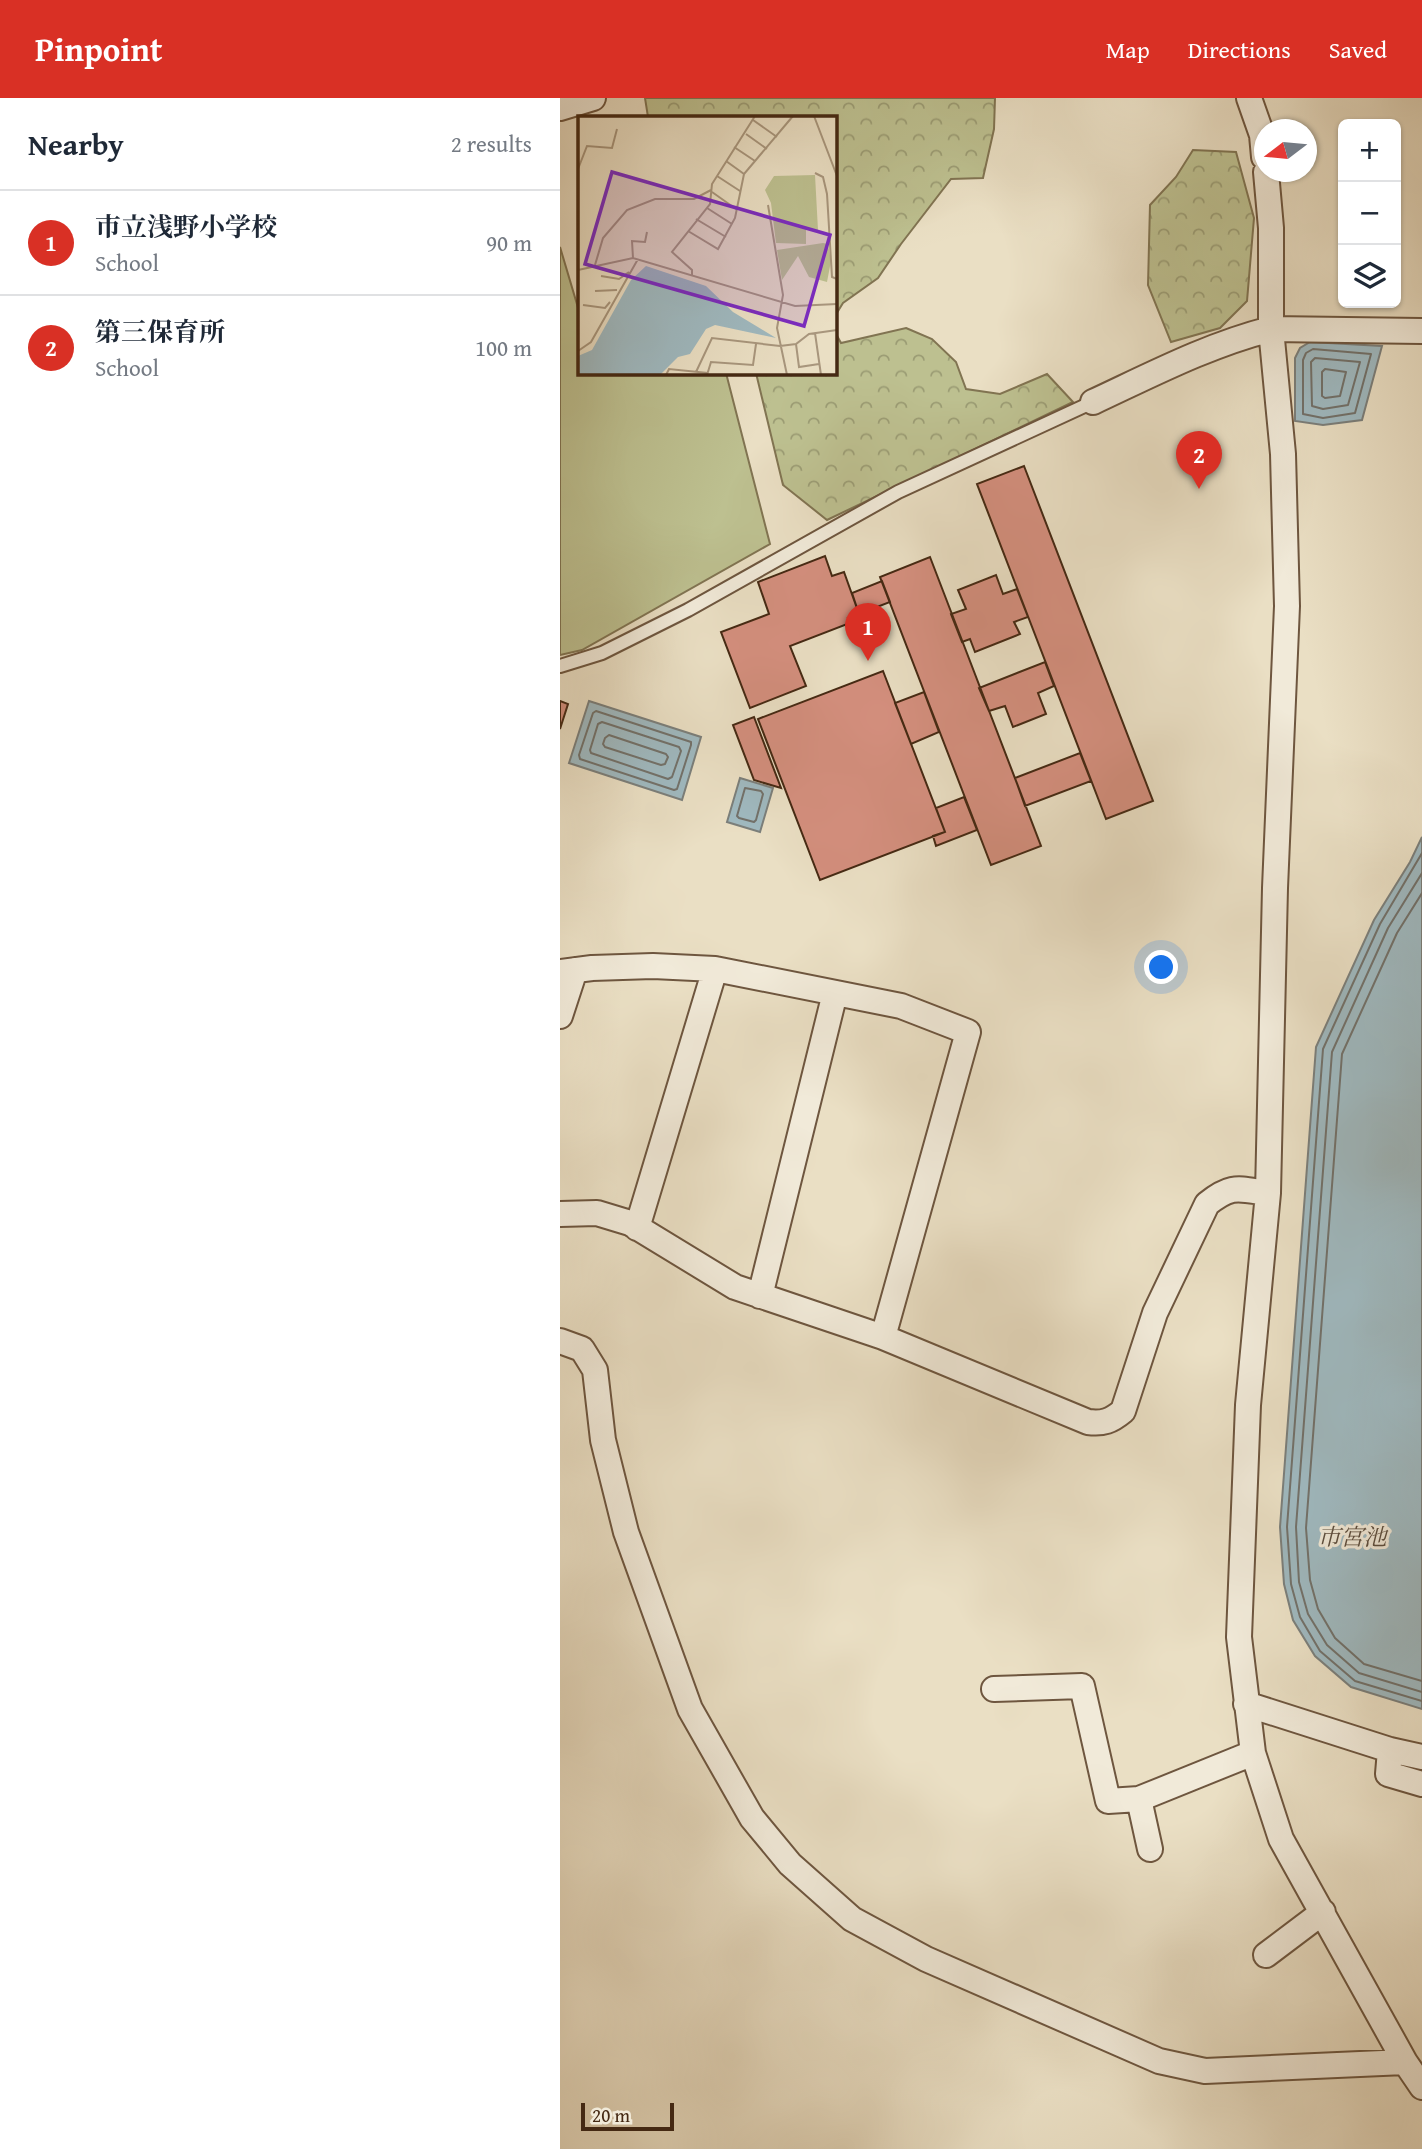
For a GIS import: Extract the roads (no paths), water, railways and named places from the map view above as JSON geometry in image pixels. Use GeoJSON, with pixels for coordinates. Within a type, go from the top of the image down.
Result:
{"type":"FeatureCollection","features":[{"type":"Feature","properties":{"kind":"street"},"geometry":{"type":"LineString","coordinates":[[560,108],[593,98]]}},
{"type":"Feature","properties":{"kind":"street"},"geometry":{"type":"LineString","coordinates":[[1250,98],[1257,119]]}},
{"type":"Feature","properties":{"kind":"street"},"geometry":{"type":"LineString","coordinates":[[1267,182],[1271,228],[1270,329],[1283,454],[1287,606],[1275,888],[1268,1193],[1248,1405],[1239,1637],[1253,1754],[1281,1839],[1405,2062],[1422,2087]]}},
{"type":"Feature","properties":{"kind":"street"},"geometry":{"type":"LineString","coordinates":[[1093,402],[1199,353],[1270,329],[1422,331]]}},
{"type":"Feature","properties":{"kind":"street"},"geometry":{"type":"LineString","coordinates":[[560,1016],[568,971],[653,965],[715,969],[901,1006],[968,1031],[883,1337]]}},
{"type":"Feature","properties":{"kind":"street"},"geometry":{"type":"LineString","coordinates":[[637,1228],[715,969]]}},
{"type":"Feature","properties":{"kind":"street"},"geometry":{"type":"LineString","coordinates":[[760,1296],[835,993]]}},
{"type":"Feature","properties":{"kind":"street"},"geometry":{"type":"LineString","coordinates":[[560,1214],[597,1213],[630,1223],[735,1287],[883,1337],[1088,1422],[1100,1424],[1112,1420],[1123,1411],[1155,1313],[1207,1204],[1232,1189],[1268,1193]]}},
{"type":"Feature","properties":{"kind":"street"},"geometry":{"type":"LineString","coordinates":[[560,1341],[582,1349],[595,1370],[603,1440],[626,1532],[690,1709],[752,1818],[790,1864],[852,1920],[926,1959],[1159,2061],[1205,2071],[1405,2062]]}},
{"type":"Feature","properties":{"kind":"street"},"geometry":{"type":"LineString","coordinates":[[994,1689],[1082,1686],[1108,1801],[1139,1799],[1253,1754]]}},
{"type":"Feature","properties":{"kind":"street"},"geometry":{"type":"LineString","coordinates":[[1246,1704],[1390,1750],[1422,1757]]}},
{"type":"Feature","properties":{"kind":"street"},"geometry":{"type":"LineString","coordinates":[[1390,1750],[1388,1774],[1422,1784]]}},
{"type":"Feature","properties":{"kind":"street"},"geometry":{"type":"LineString","coordinates":[[1139,1799],[1150,1849]]}},
{"type":"Feature","properties":{"kind":"street"},"geometry":{"type":"LineString","coordinates":[[1266,1955],[1322,1912]]}},
{"type":"Feature","properties":{"kind":"lane"},"geometry":{"type":"LineString","coordinates":[[560,666],[602,653],[688,610],[898,492],[1093,402]]}},
{"type":"Feature","properties":{"kind":"water"},"geometry":{"type":"Polygon","coordinates":[[[1310,342],[1382,346],[1362,420],[1323,425],[1295,421],[1295,358],[1300,348],[1310,342]]]}},
{"type":"Feature","properties":{"kind":"water"},"geometry":{"type":"Polygon","coordinates":[[[589,701],[701,737],[682,800],[569,763],[589,701]]]}},
{"type":"Feature","properties":{"kind":"water"},"geometry":{"type":"Polygon","coordinates":[[[740,778],[773,788],[760,832],[727,822],[740,778]]]}},
{"type":"Feature","properties":{"kind":"water","name":"市宮池"},"geometry":{"type":"Polygon","coordinates":[[[1422,837],[1422,1709],[1351,1687],[1315,1656],[1293,1620],[1284,1584],[1280,1527],[1316,1047],[1374,920],[1410,862],[1422,837]]]}},
{"type":"Feature","properties":{"kind":"place","name":"第三保育所"},"geometry":{"type":"Point","coordinates":[1199,489]}},
{"type":"Feature","properties":{"kind":"place","name":"市立浅野小学校"},"geometry":{"type":"Point","coordinates":[868,661]}}]}
